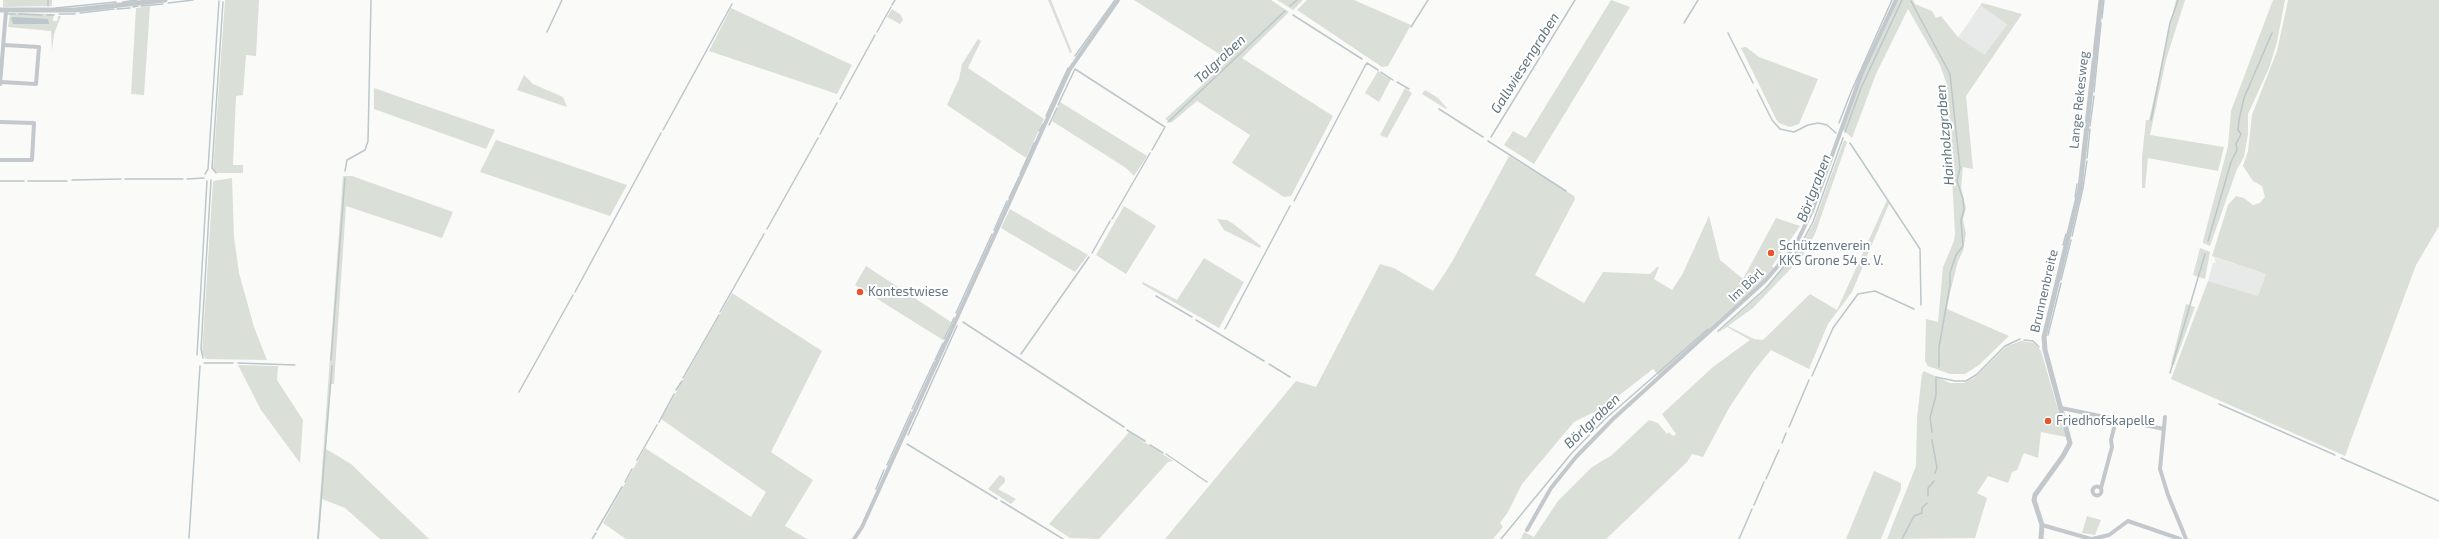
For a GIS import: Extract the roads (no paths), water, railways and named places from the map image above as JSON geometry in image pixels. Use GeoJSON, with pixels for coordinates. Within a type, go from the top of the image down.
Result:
{"type":"FeatureCollection","features":[{"type":"Feature","properties":{"kind":"street"},"geometry":{"type":"LineString","coordinates":[[4,45],[39,47],[36,84],[1,83],[4,45],[3,10],[75,10],[166,0]]}},
{"type":"Feature","properties":{"kind":"street"},"geometry":{"type":"LineString","coordinates":[[854,539],[862,527],[1070,69],[1118,0]]}},
{"type":"Feature","properties":{"kind":"street","name":"Im Börl"},"geometry":{"type":"LineString","coordinates":[[1527,530],[1551,488],[1588,444],[1766,282],[1795,246],[1812,211],[1861,75],[1896,0]]}},
{"type":"Feature","properties":{"kind":"street","name":"Lange Rekesweg"},"geometry":{"type":"LineString","coordinates":[[2078,202],[2101,0]]}},
{"type":"Feature","properties":{"kind":"street"},"geometry":{"type":"LineString","coordinates":[[0,122],[34,123],[32,160],[0,160]]}},
{"type":"Feature","properties":{"kind":"street","name":"Brunnenbreite"},"geometry":{"type":"LineString","coordinates":[[2041,539],[2042,525],[2034,500],[2035,495],[2063,456],[2070,443],[2044,344],[2078,202]]}},
{"type":"Feature","properties":{"kind":"street"},"geometry":{"type":"LineString","coordinates":[[2061,408],[2164,429]]}},
{"type":"Feature","properties":{"kind":"street"},"geometry":{"type":"LineString","coordinates":[[2164,417],[2160,470],[2162,479],[2186,539]]}},
{"type":"Feature","properties":{"kind":"street"},"geometry":{"type":"LineString","coordinates":[[2101,488],[2112,447],[2111,440],[2116,420]]}},
{"type":"Feature","properties":{"kind":"street"},"geometry":{"type":"LineString","coordinates":[[2042,525],[2081,538],[2092,539],[2109,534],[2128,521],[2180,539]]}},
{"type":"Feature","properties":{"kind":"waterway"},"geometry":{"type":"LineString","coordinates":[[48,0],[48,6]]}},
{"type":"Feature","properties":{"kind":"waterway"},"geometry":{"type":"LineString","coordinates":[[123,2],[137,0]]}},
{"type":"Feature","properties":{"kind":"waterway"},"geometry":{"type":"LineString","coordinates":[[168,3],[193,0]]}},
{"type":"Feature","properties":{"kind":"waterway"},"geometry":{"type":"LineString","coordinates":[[345,171],[347,160],[365,150],[368,141],[371,0]]}},
{"type":"Feature","properties":{"kind":"waterway"},"geometry":{"type":"LineString","coordinates":[[547,32],[562,0]]}},
{"type":"Feature","properties":{"kind":"waterway"},"geometry":{"type":"LineString","coordinates":[[892,5],[895,0]]}},
{"type":"Feature","properties":{"kind":"waterway"},"geometry":{"type":"LineString","coordinates":[[1075,56],[1115,0]]}},
{"type":"Feature","properties":{"kind":"waterway","name":"Talgraben"},"geometry":{"type":"LineString","coordinates":[[1290,6],[1297,0]]}},
{"type":"Feature","properties":{"kind":"waterway"},"geometry":{"type":"LineString","coordinates":[[1411,27],[1428,0]]}},
{"type":"Feature","properties":{"kind":"waterway","name":"Gallwiesengraben"},"geometry":{"type":"LineString","coordinates":[[1491,137],[1575,0]]}},
{"type":"Feature","properties":{"kind":"waterway"},"geometry":{"type":"LineString","coordinates":[[1684,23],[1698,0]]}},
{"type":"Feature","properties":{"kind":"waterway"},"geometry":{"type":"LineString","coordinates":[[1839,123],[1851,92],[1892,0]]}},
{"type":"Feature","properties":{"kind":"waterway","name":"Börlgraben"},"geometry":{"type":"LineString","coordinates":[[1845,132],[1861,88],[1902,0]]}},
{"type":"Feature","properties":{"kind":"waterway"},"geometry":{"type":"LineString","coordinates":[[2102,18],[2104,0]]}},
{"type":"Feature","properties":{"kind":"waterway"},"geometry":{"type":"LineString","coordinates":[[2151,120],[2170,23],[2178,0]]}},
{"type":"Feature","properties":{"kind":"waterway"},"geometry":{"type":"LineString","coordinates":[[205,174],[208,169],[219,1]]}},
{"type":"Feature","properties":{"kind":"waterway","name":"Hainholzgraben"},"geometry":{"type":"LineString","coordinates":[[1911,1],[1950,74],[1960,168],[1957,181],[1963,199],[1964,210],[1961,220],[1963,246],[1956,255],[1950,273],[1950,285],[1939,347],[1939,367]]}},
{"type":"Feature","properties":{"kind":"waterway"},"geometry":{"type":"LineString","coordinates":[[56,8],[116,2]]}},
{"type":"Feature","properties":{"kind":"waterway"},"geometry":{"type":"LineString","coordinates":[[216,173],[212,168],[223,2]]}},
{"type":"Feature","properties":{"kind":"waterway"},"geometry":{"type":"LineString","coordinates":[[141,6],[163,4]]}},
{"type":"Feature","properties":{"kind":"waterway"},"geometry":{"type":"LineString","coordinates":[[663,130],[732,4]]}},
{"type":"Feature","properties":{"kind":"waterway"},"geometry":{"type":"LineString","coordinates":[[133,7],[138,6]]}},
{"type":"Feature","properties":{"kind":"waterway"},"geometry":{"type":"LineString","coordinates":[[877,32],[891,7]]}},
{"type":"Feature","properties":{"kind":"waterway"},"geometry":{"type":"LineString","coordinates":[[117,9],[130,8]]}},
{"type":"Feature","properties":{"kind":"waterway"},"geometry":{"type":"LineString","coordinates":[[80,13],[114,9]]}},
{"type":"Feature","properties":{"kind":"waterway","name":"Talgraben"},"geometry":{"type":"LineString","coordinates":[[1168,122],[1285,11]]}},
{"type":"Feature","properties":{"kind":"waterway"},"geometry":{"type":"LineString","coordinates":[[7,14],[15,14]]}},
{"type":"Feature","properties":{"kind":"waterway"},"geometry":{"type":"LineString","coordinates":[[19,14],[42,15]]}},
{"type":"Feature","properties":{"kind":"waterway"},"geometry":{"type":"LineString","coordinates":[[59,14],[75,14]]}},
{"type":"Feature","properties":{"kind":"waterway"},"geometry":{"type":"LineString","coordinates":[[47,15],[54,15]]}},
{"type":"Feature","properties":{"kind":"waterway"},"geometry":{"type":"LineString","coordinates":[[1293,15],[1362,59]]}},
{"type":"Feature","properties":{"kind":"waterway"},"geometry":{"type":"LineString","coordinates":[[2094,92],[2101,23]]}},
{"type":"Feature","properties":{"kind":"waterway"},"geometry":{"type":"LineString","coordinates":[[1728,33],[1753,83]]}},
{"type":"Feature","properties":{"kind":"waterway"},"geometry":{"type":"LineString","coordinates":[[2208,241],[2231,162],[2237,150],[2236,144],[2241,134],[2238,130],[2239,120],[2244,98],[2272,33]]}},
{"type":"Feature","properties":{"kind":"waterway"},"geometry":{"type":"LineString","coordinates":[[840,99],[875,35]]}},
{"type":"Feature","properties":{"kind":"waterway"},"geometry":{"type":"LineString","coordinates":[[1294,201],[1365,66],[1367,63],[1378,70]]}},
{"type":"Feature","properties":{"kind":"waterway"},"geometry":{"type":"LineString","coordinates":[[1046,116],[1068,68]]}},
{"type":"Feature","properties":{"kind":"waterway"},"geometry":{"type":"LineString","coordinates":[[1058,105],[1075,69],[1165,127],[1152,150]]}},
{"type":"Feature","properties":{"kind":"waterway"},"geometry":{"type":"LineString","coordinates":[[1381,72],[1393,80]]}},
{"type":"Feature","properties":{"kind":"waterway"},"geometry":{"type":"LineString","coordinates":[[1397,82],[1409,89]]}},
{"type":"Feature","properties":{"kind":"waterway"},"geometry":{"type":"LineString","coordinates":[[1757,90],[1772,120],[1780,129],[1794,132],[1808,125],[1818,123],[1827,125],[1836,133]]}},
{"type":"Feature","properties":{"kind":"waterway"},"geometry":{"type":"LineString","coordinates":[[2090,126],[2094,96]]}},
{"type":"Feature","properties":{"kind":"waterway"},"geometry":{"type":"LineString","coordinates":[[820,134],[837,103]]}},
{"type":"Feature","properties":{"kind":"waterway"},"geometry":{"type":"LineString","coordinates":[[1049,125],[1057,108]]}},
{"type":"Feature","properties":{"kind":"waterway","name":"Gallwiesengraben"},"geometry":{"type":"LineString","coordinates":[[1439,109],[1483,137]]}},
{"type":"Feature","properties":{"kind":"waterway"},"geometry":{"type":"LineString","coordinates":[[1039,131],[1043,124]]}},
{"type":"Feature","properties":{"kind":"waterway"},"geometry":{"type":"LineString","coordinates":[[2087,158],[2090,129]]}},
{"type":"Feature","properties":{"kind":"waterway"},"geometry":{"type":"LineString","coordinates":[[575,292],[661,133]]}},
{"type":"Feature","properties":{"kind":"waterway"},"geometry":{"type":"LineString","coordinates":[[767,229],[818,138]]}},
{"type":"Feature","properties":{"kind":"waterway","name":"Börlgraben"},"geometry":{"type":"LineString","coordinates":[[1718,331],[1765,289],[1797,251],[1813,222],[1843,138]]}},
{"type":"Feature","properties":{"kind":"waterway","name":"Gallwiesengraben"},"geometry":{"type":"LineString","coordinates":[[1488,141],[1566,191]]}},
{"type":"Feature","properties":{"kind":"waterway"},"geometry":{"type":"LineString","coordinates":[[1020,174],[1034,143]]}},
{"type":"Feature","properties":{"kind":"waterway"},"geometry":{"type":"LineString","coordinates":[[1850,143],[1920,249],[1921,305]]}},
{"type":"Feature","properties":{"kind":"waterway","name":"Talgraben"},"geometry":{"type":"LineString","coordinates":[[1112,219],[1150,153]]}},
{"type":"Feature","properties":{"kind":"waterway"},"geometry":{"type":"LineString","coordinates":[[2072,236],[2083,188],[2087,161]]}},
{"type":"Feature","properties":{"kind":"waterway"},"geometry":{"type":"LineString","coordinates":[[1009,198],[1019,177]]}},
{"type":"Feature","properties":{"kind":"waterway"},"geometry":{"type":"LineString","coordinates":[[187,179],[204,178]]}},
{"type":"Feature","properties":{"kind":"waterway"},"geometry":{"type":"LineString","coordinates":[[331,360],[345,178]]}},
{"type":"Feature","properties":{"kind":"waterway"},"geometry":{"type":"LineString","coordinates":[[72,180],[121,179]]}},
{"type":"Feature","properties":{"kind":"waterway"},"geometry":{"type":"LineString","coordinates":[[125,179],[183,179]]}},
{"type":"Feature","properties":{"kind":"waterway"},"geometry":{"type":"LineString","coordinates":[[203,358],[201,349],[211,180]]}},
{"type":"Feature","properties":{"kind":"waterway"},"geometry":{"type":"LineString","coordinates":[[0,181],[24,181]]}},
{"type":"Feature","properties":{"kind":"waterway"},"geometry":{"type":"LineString","coordinates":[[28,181],[67,181]]}},
{"type":"Feature","properties":{"kind":"waterway"},"geometry":{"type":"LineString","coordinates":[[197,355],[207,181]]}},
{"type":"Feature","properties":{"kind":"waterway"},"geometry":{"type":"LineString","coordinates":[[2075,197],[2077,184]]}},
{"type":"Feature","properties":{"kind":"waterway"},"geometry":{"type":"LineString","coordinates":[[994,230],[1007,201]]}},
{"type":"Feature","properties":{"kind":"waterway"},"geometry":{"type":"LineString","coordinates":[[1225,329],[1290,206]]}},
{"type":"Feature","properties":{"kind":"waterway","name":"Talgraben"},"geometry":{"type":"LineString","coordinates":[[1092,253],[1110,221]]}},
{"type":"Feature","properties":{"kind":"waterway"},"geometry":{"type":"LineString","coordinates":[[720,312],[764,234]]}},
{"type":"Feature","properties":{"kind":"waterway"},"geometry":{"type":"LineString","coordinates":[[956,313],[992,234]]}},
{"type":"Feature","properties":{"kind":"waterway"},"geometry":{"type":"LineString","coordinates":[[2063,245],[2066,234]]}},
{"type":"Feature","properties":{"kind":"waterway"},"geometry":{"type":"LineString","coordinates":[[2061,280],[2071,240]]}},
{"type":"Feature","properties":{"kind":"waterway"},"geometry":{"type":"LineString","coordinates":[[2170,373],[2205,254]]}},
{"type":"Feature","properties":{"kind":"waterway","name":"Talgraben"},"geometry":{"type":"LineString","coordinates":[[1021,354],[1089,257]]}},
{"type":"Feature","properties":{"kind":"waterway"},"geometry":{"type":"LineString","coordinates":[[2048,335],[2061,283]]}},
{"type":"Feature","properties":{"kind":"waterway"},"geometry":{"type":"LineString","coordinates":[[1812,376],[1833,328],[1858,294],[1875,291],[1914,309]]}},
{"type":"Feature","properties":{"kind":"waterway"},"geometry":{"type":"LineString","coordinates":[[519,392],[573,295]]}},
{"type":"Feature","properties":{"kind":"waterway"},"geometry":{"type":"LineString","coordinates":[[1156,296],[1192,317]]}},
{"type":"Feature","properties":{"kind":"waterway"},"geometry":{"type":"LineString","coordinates":[[683,378],[719,315]]}},
{"type":"Feature","properties":{"kind":"waterway"},"geometry":{"type":"LineString","coordinates":[[944,339],[954,318]]}},
{"type":"Feature","properties":{"kind":"waterway"},"geometry":{"type":"LineString","coordinates":[[1196,320],[1264,361]]}},
{"type":"Feature","properties":{"kind":"waterway"},"geometry":{"type":"LineString","coordinates":[[963,322],[1124,427]]}},
{"type":"Feature","properties":{"kind":"waterway"},"geometry":{"type":"LineString","coordinates":[[908,435],[957,326]]}},
{"type":"Feature","properties":{"kind":"waterway","name":"Börlgraben"},"geometry":{"type":"LineString","coordinates":[[1501,539],[1571,454],[1604,420],[1708,329]]}},
{"type":"Feature","properties":{"kind":"waterway"},"geometry":{"type":"LineString","coordinates":[[1932,432],[1930,418],[1936,395],[1936,377],[1955,381],[1966,381],[1976,375],[2005,346],[2020,339]]}},
{"type":"Feature","properties":{"kind":"waterway"},"geometry":{"type":"LineString","coordinates":[[2024,340],[2033,341],[2039,347]]}},
{"type":"Feature","properties":{"kind":"waterway"},"geometry":{"type":"LineString","coordinates":[[935,360],[943,343]]}},
{"type":"Feature","properties":{"kind":"waterway"},"geometry":{"type":"LineString","coordinates":[[912,409],[934,362]]}},
{"type":"Feature","properties":{"kind":"waterway"},"geometry":{"type":"LineString","coordinates":[[204,363],[233,363]]}},
{"type":"Feature","properties":{"kind":"waterway"},"geometry":{"type":"LineString","coordinates":[[238,363],[295,365]]}},
{"type":"Feature","properties":{"kind":"waterway"},"geometry":{"type":"LineString","coordinates":[[1269,364],[1290,377]]}},
{"type":"Feature","properties":{"kind":"waterway"},"geometry":{"type":"LineString","coordinates":[[189,538],[200,366]]}},
{"type":"Feature","properties":{"kind":"waterway"},"geometry":{"type":"LineString","coordinates":[[318,539],[332,366]]}},
{"type":"Feature","properties":{"kind":"waterway"},"geometry":{"type":"LineString","coordinates":[[1789,427],[1809,380]]}},
{"type":"Feature","properties":{"kind":"waterway"},"geometry":{"type":"LineString","coordinates":[[676,390],[682,381]]}},
{"type":"Feature","properties":{"kind":"waterway"},"geometry":{"type":"LineString","coordinates":[[659,422],[674,394]]}},
{"type":"Feature","properties":{"kind":"waterway"},"geometry":{"type":"LineString","coordinates":[[2219,404],[2335,455]]}},
{"type":"Feature","properties":{"kind":"waterway"},"geometry":{"type":"LineString","coordinates":[[887,465],[911,412]]}},
{"type":"Feature","properties":{"kind":"waterway"},"geometry":{"type":"LineString","coordinates":[[637,460],[657,425]]}},
{"type":"Feature","properties":{"kind":"waterway"},"geometry":{"type":"LineString","coordinates":[[1127,430],[1145,441]]}},
{"type":"Feature","properties":{"kind":"waterway"},"geometry":{"type":"LineString","coordinates":[[1782,443],[1786,433]]}},
{"type":"Feature","properties":{"kind":"waterway","name":"Hainholzgraben"},"geometry":{"type":"LineString","coordinates":[[1932,440],[1937,468],[1935,473]]}},
{"type":"Feature","properties":{"kind":"waterway"},"geometry":{"type":"LineString","coordinates":[[907,444],[997,499]]}},
{"type":"Feature","properties":{"kind":"waterway"},"geometry":{"type":"LineString","coordinates":[[1150,445],[1163,453]]}},
{"type":"Feature","properties":{"kind":"waterway"},"geometry":{"type":"LineString","coordinates":[[1766,479],[1779,450]]}},
{"type":"Feature","properties":{"kind":"waterway"},"geometry":{"type":"LineString","coordinates":[[1166,454],[1207,482]]}},
{"type":"Feature","properties":{"kind":"waterway"},"geometry":{"type":"LineString","coordinates":[[2341,458],[2439,501]]}},
{"type":"Feature","properties":{"kind":"waterway"},"geometry":{"type":"LineString","coordinates":[[625,482],[632,469]]}},
{"type":"Feature","properties":{"kind":"waterway"},"geometry":{"type":"LineString","coordinates":[[876,489],[884,470]]}},
{"type":"Feature","properties":{"kind":"waterway","name":"Hainholzgraben"},"geometry":{"type":"LineString","coordinates":[[1928,496],[1928,488],[1934,481]]}},
{"type":"Feature","properties":{"kind":"waterway"},"geometry":{"type":"LineString","coordinates":[[1754,505],[1764,482]]}},
{"type":"Feature","properties":{"kind":"waterway"},"geometry":{"type":"LineString","coordinates":[[597,530],[622,487]]}},
{"type":"Feature","properties":{"kind":"waterway"},"geometry":{"type":"LineString","coordinates":[[1001,501],[1063,539]]}},
{"type":"Feature","properties":{"kind":"waterway","name":"Hainholzgraben"},"geometry":{"type":"LineString","coordinates":[[1902,539],[1914,516],[1922,513],[1922,508],[1927,503]]}},
{"type":"Feature","properties":{"kind":"waterway"},"geometry":{"type":"LineString","coordinates":[[1739,539],[1752,509]]}},
{"type":"Feature","properties":{"kind":"waterway"},"geometry":{"type":"LineString","coordinates":[[592,539],[596,533]]}},
{"type":"Feature","properties":{"kind":"place","name":"Schützenverein KKS Grone 54 e. V."},"geometry":{"type":"Point","coordinates":[1771,253]}},
{"type":"Feature","properties":{"kind":"place","name":"Kontestwiese"},"geometry":{"type":"Point","coordinates":[860,292]}},
{"type":"Feature","properties":{"kind":"place","name":"Friedhofskapelle"},"geometry":{"type":"Point","coordinates":[2048,421]}}]}
